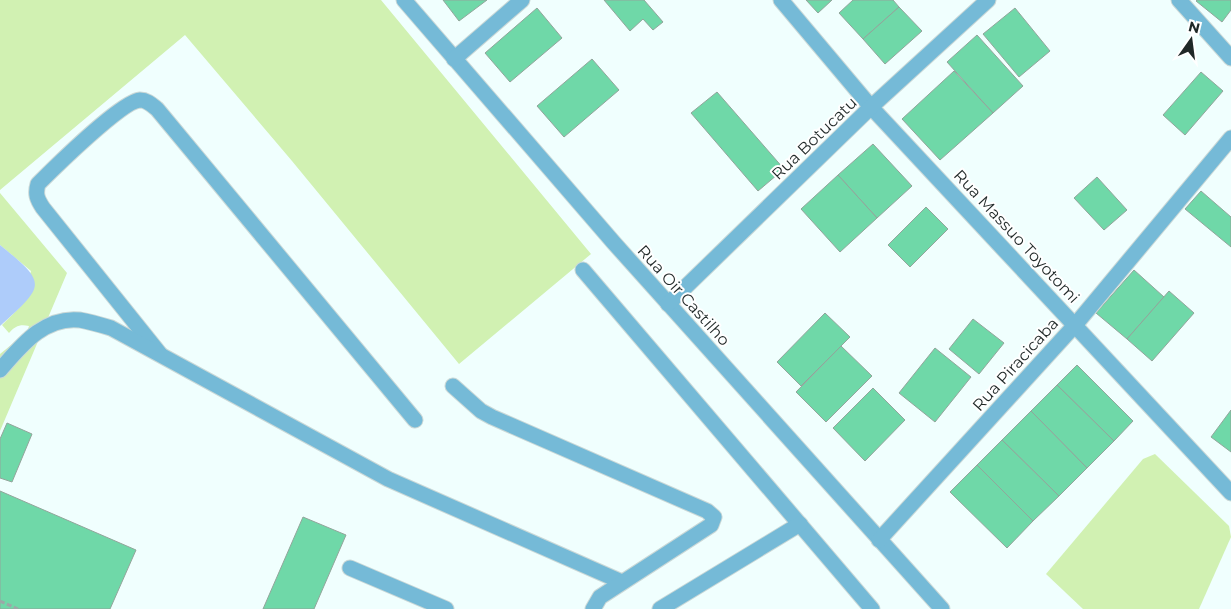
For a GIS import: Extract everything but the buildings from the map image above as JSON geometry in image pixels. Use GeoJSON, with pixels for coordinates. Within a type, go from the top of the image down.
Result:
{"type":"FeatureCollection","features":[{"type":"Feature","properties":{"kind":"street","name":"Rua Oir Castilho"},"geometry":{"type":"LineString","coordinates":[[404,0],[668,304],[942,609]]}},
{"type":"Feature","properties":{"kind":"street"},"geometry":{"type":"LineString","coordinates":[[454,59],[522,0]]}},
{"type":"Feature","properties":{"kind":"street","name":"Rua Massuo Toyotomi"},"geometry":{"type":"LineString","coordinates":[[781,0],[871,107],[1076,324],[1231,492]]}},
{"type":"Feature","properties":{"kind":"street","name":"Rua Botucatu"},"geometry":{"type":"LineString","coordinates":[[668,304],[871,107],[988,0]]}},
{"type":"Feature","properties":{"kind":"street"},"geometry":{"type":"LineString","coordinates":[[1179,0],[1231,58]]}},
{"type":"Feature","properties":{"kind":"street"},"geometry":{"type":"LineString","coordinates":[[160,354],[43,208],[36,192],[38,184],[98,128],[132,102],[142,100],[150,103],[157,109],[415,420]]}},
{"type":"Feature","properties":{"kind":"street","name":"Rua Piracicaba"},"geometry":{"type":"LineString","coordinates":[[879,540],[1076,324],[1231,138]]}},
{"type":"Feature","properties":{"kind":"street"},"geometry":{"type":"LineString","coordinates":[[583,270],[872,609]]}},
{"type":"Feature","properties":{"kind":"street"},"geometry":{"type":"LineString","coordinates":[[0,370],[27,340],[52,323],[79,320],[112,328],[388,479],[622,582]]}},
{"type":"Feature","properties":{"kind":"street"},"geometry":{"type":"LineString","coordinates":[[453,386],[481,411],[707,511],[714,517],[711,525],[600,597],[593,609]]}},
{"type":"Feature","properties":{"kind":"street"},"geometry":{"type":"LineString","coordinates":[[660,609],[800,524]]}},
{"type":"Feature","properties":{"kind":"street"},"geometry":{"type":"LineString","coordinates":[[350,568],[446,609]]}},
{"type":"Feature","properties":{"kind":"path"},"geometry":{"type":"LineString","coordinates":[[0,601],[18,609]]}},
{"type":"Feature","properties":{"kind":"green space"},"geometry":{"type":"Polygon","coordinates":[[[0,0],[381,0],[591,254],[459,364],[292,161],[185,35],[0,190],[0,0]]]}},
{"type":"Feature","properties":{"kind":"green space"},"geometry":{"type":"Polygon","coordinates":[[[0,193],[67,273],[0,431],[0,354],[27,332],[29,326],[18,326],[9,333],[2,325],[22,305],[31,271],[0,245],[0,193]]]}},
{"type":"Feature","properties":{"kind":"green space"},"geometry":{"type":"Polygon","coordinates":[[[1155,454],[1229,526],[1231,537],[1199,609],[1083,609],[1046,574],[1143,459],[1155,454]]]}},
{"type":"Feature","properties":{"kind":"water"},"geometry":{"type":"Polygon","coordinates":[[[0,245],[27,268],[33,277],[35,285],[26,302],[0,326],[0,245]]]}}]}
